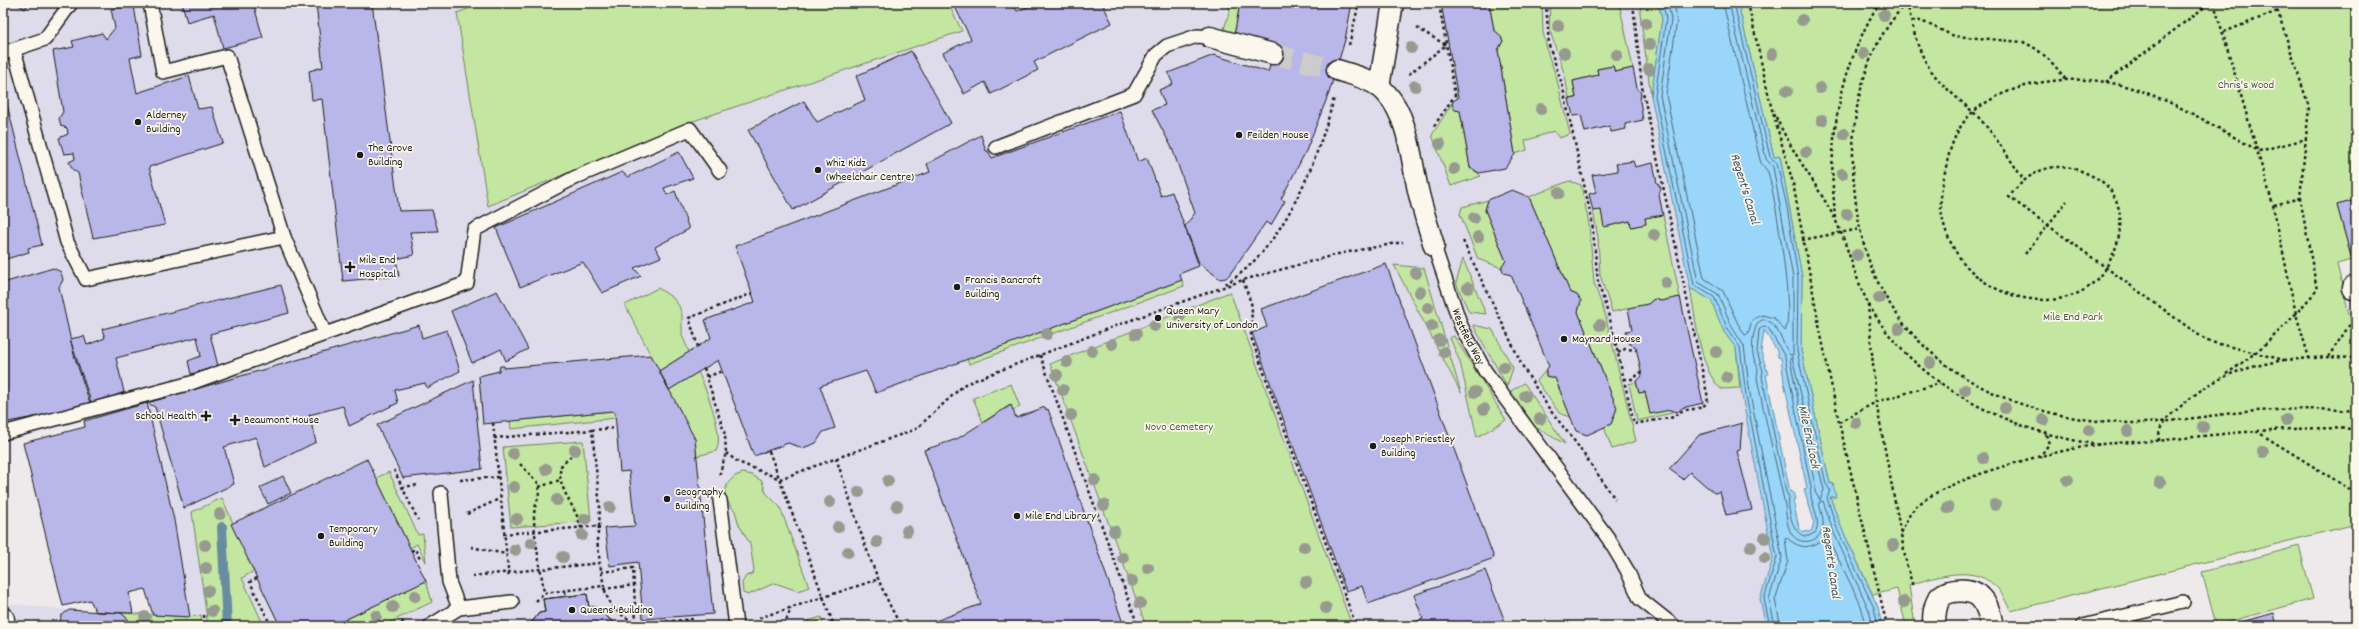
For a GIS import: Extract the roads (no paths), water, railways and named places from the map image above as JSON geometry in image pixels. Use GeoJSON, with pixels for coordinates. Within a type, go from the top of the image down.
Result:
{"type":"FeatureCollection","features":[{"type":"Feature","properties":{"kind":"street"},"geometry":{"type":"LineString","coordinates":[[1381,78],[1393,3]]}},
{"type":"Feature","properties":{"kind":"street"},"geometry":{"type":"LineString","coordinates":[[1210,37],[1273,54]]}},
{"type":"Feature","properties":{"kind":"street","name":"Westfield Way"},"geometry":{"type":"LineString","coordinates":[[1337,70],[1368,81],[1381,78],[1386,93],[1396,107],[1405,132],[1418,192],[1432,241]]}},
{"type":"Feature","properties":{"kind":"street"},"geometry":{"type":"LineString","coordinates":[[1935,617],[1939,599],[1945,594],[1969,591],[1981,597],[1987,606],[1992,626]]}},
{"type":"Feature","properties":{"kind":"street"},"geometry":{"type":"LineString","coordinates":[[3,619],[3,626]]}},
{"type":"Feature","properties":{"kind":"lane"},"geometry":{"type":"LineString","coordinates":[[71,3],[45,39],[9,50],[67,242],[86,279],[284,237]]}},
{"type":"Feature","properties":{"kind":"lane"},"geometry":{"type":"LineString","coordinates":[[150,3],[164,72],[227,56],[284,237],[325,334]]}},
{"type":"Feature","properties":{"kind":"lane"},"geometry":{"type":"LineString","coordinates":[[996,147],[1134,94],[1156,55],[1167,46],[1197,36],[1210,37]]}},
{"type":"Feature","properties":{"kind":"lane"},"geometry":{"type":"LineString","coordinates":[[3,433],[191,383],[467,284],[474,230],[574,178],[690,129],[720,171]]}},
{"type":"Feature","properties":{"kind":"lane","name":"Westfield Way"},"geometry":{"type":"LineString","coordinates":[[1432,241],[1461,326],[1485,371],[1608,538],[1627,570],[1640,599],[1674,626]]}},
{"type":"Feature","properties":{"kind":"lane"},"geometry":{"type":"LineString","coordinates":[[441,493],[448,578],[459,608]]}},
{"type":"Feature","properties":{"kind":"lane"},"geometry":{"type":"LineString","coordinates":[[720,500],[736,626]]}},
{"type":"Feature","properties":{"kind":"lane"},"geometry":{"type":"LineString","coordinates":[[430,626],[459,608],[512,602]]}},
{"type":"Feature","properties":{"kind":"lane"},"geometry":{"type":"LineString","coordinates":[[2083,626],[2183,602]]}},
{"type":"Feature","properties":{"kind":"water"},"geometry":{"type":"Polygon","coordinates":[[[1658,3],[1738,3],[1774,157],[1780,156],[1802,277],[1801,350],[1830,484],[1833,483],[1836,497],[1830,497],[1842,529],[1878,607],[1882,626],[1766,626],[1760,599],[1773,558],[1742,396],[1736,348],[1724,332],[1711,300],[1690,288],[1651,96],[1662,19],[1658,3]],[[1764,330],[1761,352],[1768,374],[1766,375],[1790,492],[1793,492],[1795,499],[1793,500],[1799,528],[1802,531],[1809,532],[1812,530],[1814,521],[1804,489],[1807,488],[1784,382],[1781,358],[1778,357],[1777,351],[1764,330]]]}},
{"type":"Feature","properties":{"kind":"waterway"},"geometry":{"type":"LineString","coordinates":[[222,527],[227,626]]}},
{"type":"Feature","properties":{"kind":"tunnel"},"geometry":{"type":"LineString","coordinates":[[1273,54],[1337,70]]}},
{"type":"Feature","properties":{"kind":"place","name":"Alderney Building"},"geometry":{"type":"Point","coordinates":[138,122]}},
{"type":"Feature","properties":{"kind":"place","name":"Feilden House"},"geometry":{"type":"Point","coordinates":[1239,135]}},
{"type":"Feature","properties":{"kind":"place","name":"The Grove Building"},"geometry":{"type":"Point","coordinates":[360,155]}},
{"type":"Feature","properties":{"kind":"place","name":"Whiz Kidz (Wheelchair Centre)"},"geometry":{"type":"Point","coordinates":[818,170]}},
{"type":"Feature","properties":{"kind":"place","name":"Mile End Hospital"},"geometry":{"type":"Point","coordinates":[350,267]}},
{"type":"Feature","properties":{"kind":"place","name":"Francis Bancroft Building"},"geometry":{"type":"Point","coordinates":[957,287]}},
{"type":"Feature","properties":{"kind":"place","name":"Queen Mary University of London"},"geometry":{"type":"Point","coordinates":[1158,318]}},
{"type":"Feature","properties":{"kind":"place","name":"Maynard House"},"geometry":{"type":"Point","coordinates":[1564,339]}},
{"type":"Feature","properties":{"kind":"place","name":"School Health"},"geometry":{"type":"Point","coordinates":[206,416]}},
{"type":"Feature","properties":{"kind":"place","name":"Beaumont House"},"geometry":{"type":"Point","coordinates":[235,420]}},
{"type":"Feature","properties":{"kind":"place","name":"Joseph Priestley Building"},"geometry":{"type":"Point","coordinates":[1373,446]}},
{"type":"Feature","properties":{"kind":"place","name":"Geography Building"},"geometry":{"type":"Point","coordinates":[667,499]}},
{"type":"Feature","properties":{"kind":"place","name":"Mile End Library"},"geometry":{"type":"Point","coordinates":[1017,516]}},
{"type":"Feature","properties":{"kind":"place","name":"Temporary Building"},"geometry":{"type":"Point","coordinates":[321,536]}},
{"type":"Feature","properties":{"kind":"place","name":"Queens' Building"},"geometry":{"type":"Point","coordinates":[572,610]}},
{"type":"Feature","properties":{"kind":"park label","name":"Chris's Wood"},"geometry":{"type":"Point","coordinates":[2246,85]}},
{"type":"Feature","properties":{"kind":"park label","name":"Mile End Park"},"geometry":{"type":"Point","coordinates":[2073,317]}},
{"type":"Feature","properties":{"kind":"park label","name":"Novo Cemetery"},"geometry":{"type":"Point","coordinates":[1179,427]}},
{"type":"Feature","properties":{"kind":"water label","name":"Regent's Canal"},"geometry":{"type":"Point","coordinates":[1744,189]}},
{"type":"Feature","properties":{"kind":"water label","name":"Mile End Lock"},"geometry":{"type":"Point","coordinates":[1808,437]}},
{"type":"Feature","properties":{"kind":"water label","name":"Regent's Canal"},"geometry":{"type":"Point","coordinates":[1830,562]}}]}
